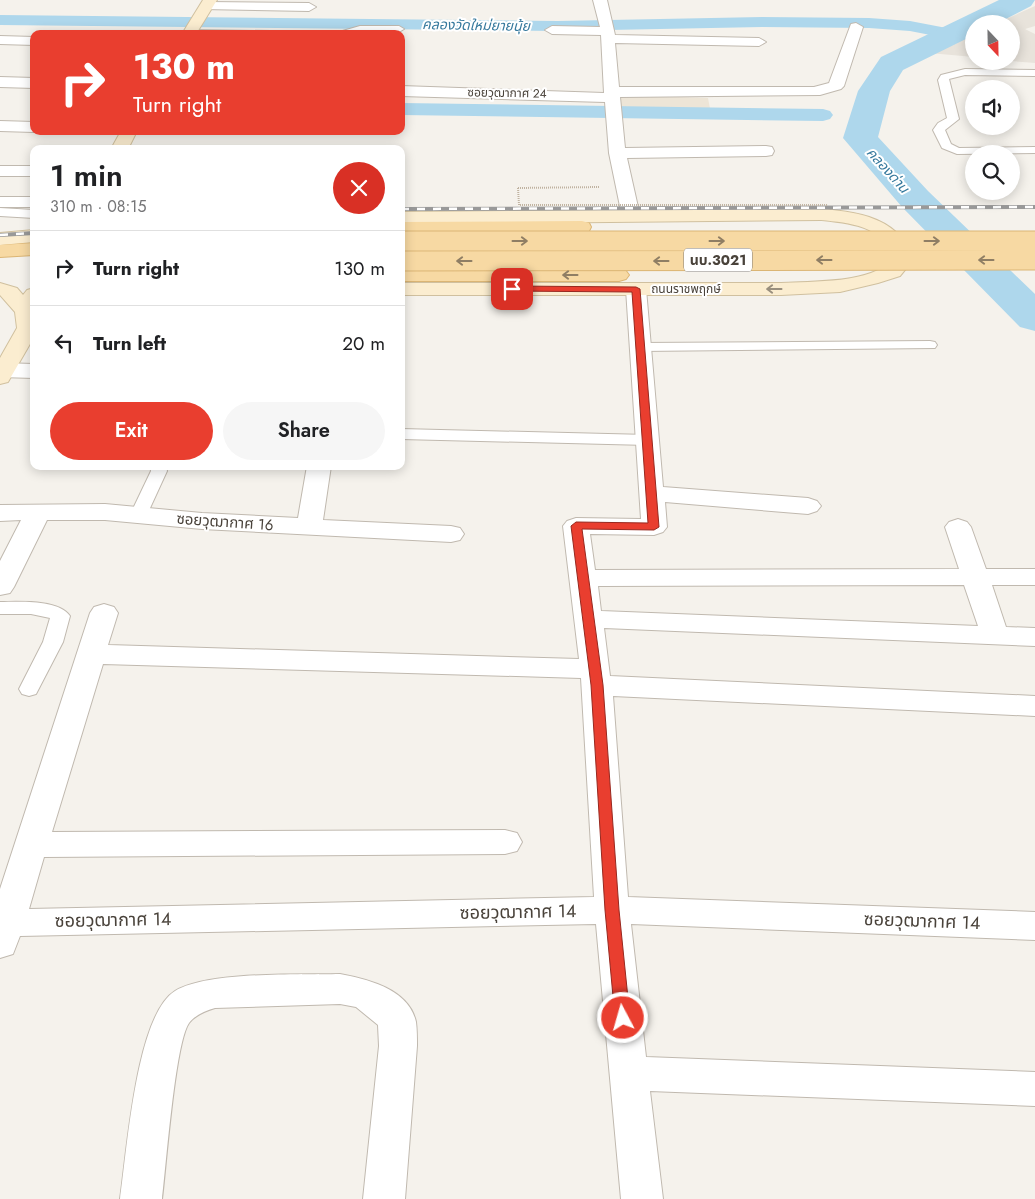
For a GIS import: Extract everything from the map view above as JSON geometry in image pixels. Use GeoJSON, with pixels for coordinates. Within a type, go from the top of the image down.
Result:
{"type":"FeatureCollection","features":[{"type":"Feature","properties":{"kind":"main road"},"geometry":{"type":"LineString","coordinates":[[192,29],[209,3]]}},
{"type":"Feature","properties":{"kind":"main road","name":"ถนนราชพฤกษ์"},"geometry":{"type":"LineString","coordinates":[[405,218],[808,215],[850,218],[876,225],[891,234],[899,246],[903,260],[893,272],[840,286],[781,289],[627,282],[405,289]]}},
{"type":"Feature","properties":{"kind":"main road"},"geometry":{"type":"LineString","coordinates":[[405,228],[904,227],[1035,230]]}},
{"type":"Feature","properties":{"kind":"main road"},"geometry":{"type":"LineString","coordinates":[[0,251],[24,238]]}},
{"type":"Feature","properties":{"kind":"main road","name":"นบ.3021"},"geometry":{"type":"LineString","coordinates":[[405,241],[1035,241]]}},
{"type":"Feature","properties":{"kind":"main road","name":"ถนนราชพฤกษ์"},"geometry":{"type":"LineString","coordinates":[[405,261],[1035,260]]}},
{"type":"Feature","properties":{"kind":"main road"},"geometry":{"type":"LineString","coordinates":[[0,269],[30,267]]}},
{"type":"Feature","properties":{"kind":"main road"},"geometry":{"type":"LineString","coordinates":[[405,275],[627,282],[1035,273]]}},
{"type":"Feature","properties":{"kind":"main road"},"geometry":{"type":"LineString","coordinates":[[0,288],[30,288]]}},
{"type":"Feature","properties":{"kind":"main road"},"geometry":{"type":"LineString","coordinates":[[0,288],[10,292],[30,314],[1,373]]}},
{"type":"Feature","properties":{"kind":"street"},"geometry":{"type":"LineString","coordinates":[[600,0],[607,30],[617,153],[631,216]]}},
{"type":"Feature","properties":{"kind":"street"},"geometry":{"type":"LineString","coordinates":[[209,3],[309,7]]}},
{"type":"Feature","properties":{"kind":"street","name":"ซอยวุฒากาศ 24"},"geometry":{"type":"LineString","coordinates":[[405,91],[554,94],[580,98],[612,95],[815,92],[836,86],[856,27]]}},
{"type":"Feature","properties":{"kind":"street"},"geometry":{"type":"LineString","coordinates":[[552,30],[607,30],[759,42]]}},
{"type":"Feature","properties":{"kind":"street"},"geometry":{"type":"LineString","coordinates":[[0,40],[30,41]]}},
{"type":"Feature","properties":{"kind":"street"},"geometry":{"type":"LineString","coordinates":[[0,82],[30,83]]}},
{"type":"Feature","properties":{"kind":"street"},"geometry":{"type":"LineString","coordinates":[[0,126],[30,127]]}},
{"type":"Feature","properties":{"kind":"street"},"geometry":{"type":"LineString","coordinates":[[617,153],[766,151]]}},
{"type":"Feature","properties":{"kind":"street"},"geometry":{"type":"LineString","coordinates":[[0,171],[30,171]]}},
{"type":"Feature","properties":{"kind":"street"},"geometry":{"type":"LineString","coordinates":[[0,202],[30,202]]}},
{"type":"Feature","properties":{"kind":"street"},"geometry":{"type":"LineString","coordinates":[[627,282],[640,347],[654,527],[576,526],[596,677],[612,910],[642,1199]]}},
{"type":"Feature","properties":{"kind":"street"},"geometry":{"type":"LineString","coordinates":[[1,373],[30,370]]}},
{"type":"Feature","properties":{"kind":"street"},"geometry":{"type":"LineString","coordinates":[[309,527],[318,470]]}},
{"type":"Feature","properties":{"kind":"street"},"geometry":{"type":"LineString","coordinates":[[652,494],[808,506]]}},
{"type":"Feature","properties":{"kind":"street","name":"ซอยวุฒากาศ 16"},"geometry":{"type":"LineString","coordinates":[[0,513],[105,512],[202,521],[451,534]]}},
{"type":"Feature","properties":{"kind":"street"},"geometry":{"type":"LineString","coordinates":[[0,587],[38,513]]}},
{"type":"Feature","properties":{"kind":"street"},"geometry":{"type":"LineString","coordinates":[[958,528],[995,635]]}},
{"type":"Feature","properties":{"kind":"street"},"geometry":{"type":"LineString","coordinates":[[583,578],[1035,577]]}},
{"type":"Feature","properties":{"kind":"street"},"geometry":{"type":"LineString","coordinates":[[2,930],[31,845],[104,612]]}},
{"type":"Feature","properties":{"kind":"street"},"geometry":{"type":"LineString","coordinates":[[588,619],[1035,637]]}},
{"type":"Feature","properties":{"kind":"street"},"geometry":{"type":"LineString","coordinates":[[91,654],[596,677],[1035,706]]}},
{"type":"Feature","properties":{"kind":"street"},"geometry":{"type":"LineString","coordinates":[[31,845],[505,842]]}},
{"type":"Feature","properties":{"kind":"street","name":"ซอยวุฒากาศ 14"},"geometry":{"type":"LineString","coordinates":[[2,930],[612,910],[1035,926]]}},
{"type":"Feature","properties":{"kind":"street"},"geometry":{"type":"LineString","coordinates":[[141,1199],[159,1062],[168,1027],[176,1012],[189,1001],[215,993],[340,989],[365,994],[377,1000],[398,1021],[398,1046],[384,1199]]}},
{"type":"Feature","properties":{"kind":"street"},"geometry":{"type":"LineString","coordinates":[[628,1073],[1035,1089]]}},
{"type":"Feature","properties":{"kind":"lane"},"geometry":{"type":"LineString","coordinates":[[358,30],[366,28],[399,29]]}},
{"type":"Feature","properties":{"kind":"lane"},"geometry":{"type":"LineString","coordinates":[[192,29],[221,30]]}},
{"type":"Feature","properties":{"kind":"lane"},"geometry":{"type":"LineString","coordinates":[[1035,73],[965,72],[945,77],[943,80],[953,119],[942,125],[939,130],[946,146],[957,151],[1035,150]]}},
{"type":"Feature","properties":{"kind":"lane"},"geometry":{"type":"LineString","coordinates":[[0,212],[30,214]]}},
{"type":"Feature","properties":{"kind":"lane"},"geometry":{"type":"LineString","coordinates":[[640,347],[930,346]]}},
{"type":"Feature","properties":{"kind":"lane"},"geometry":{"type":"LineString","coordinates":[[405,434],[648,440]]}},
{"type":"Feature","properties":{"kind":"lane"},"geometry":{"type":"LineString","coordinates":[[139,515],[159,470]]}},
{"type":"Feature","properties":{"kind":"lane"},"geometry":{"type":"LineString","coordinates":[[0,608],[38,609],[60,616],[53,642],[29,689]]}},
{"type":"Feature","properties":{"kind":"path"},"geometry":{"type":"LineString","coordinates":[[604,187],[518,188],[519,205],[828,205]]}},
{"type":"Feature","properties":{"kind":"shaded area"},"geometry":{"type":"Polygon","coordinates":[[[1035,6],[1035,26],[1025,29],[1035,34],[1035,63],[1020,62],[1020,15],[1015,15],[1035,6]]]}},
{"type":"Feature","properties":{"kind":"shaded area"},"geometry":{"type":"Polygon","coordinates":[[[965,37],[965,56],[929,53],[965,37]]]}},
{"type":"Feature","properties":{"kind":"shaded area"},"geometry":{"type":"Polygon","coordinates":[[[616,95],[708,98],[711,114],[616,112],[616,95]]]}},
{"type":"Feature","properties":{"kind":"waterway","name":"คลองด่าน"},"geometry":{"type":"LineString","coordinates":[[1021,0],[892,64],[874,91],[860,138],[915,199],[1035,318]]}},
{"type":"Feature","properties":{"kind":"waterway","name":"คลองวัดใหม่ยายนุ้ย"},"geometry":{"type":"LineString","coordinates":[[0,20],[558,26],[762,22],[869,23],[910,26],[951,34]]}},
{"type":"Feature","properties":{"kind":"waterway"},"geometry":{"type":"LineString","coordinates":[[405,109],[823,115]]}},
{"type":"Feature","properties":{"kind":"railway"},"geometry":{"type":"LineString","coordinates":[[405,209],[1035,207]]}},
{"type":"Feature","properties":{"kind":"railway"},"geometry":{"type":"LineString","coordinates":[[0,235],[30,233]]}},
{"type":"Feature","properties":{"kind":"route"},"geometry":{"type":"LineString","coordinates":[[512,289],[636,289],[654,527],[576,526],[597,685],[612,910],[623,1018]]}}]}
